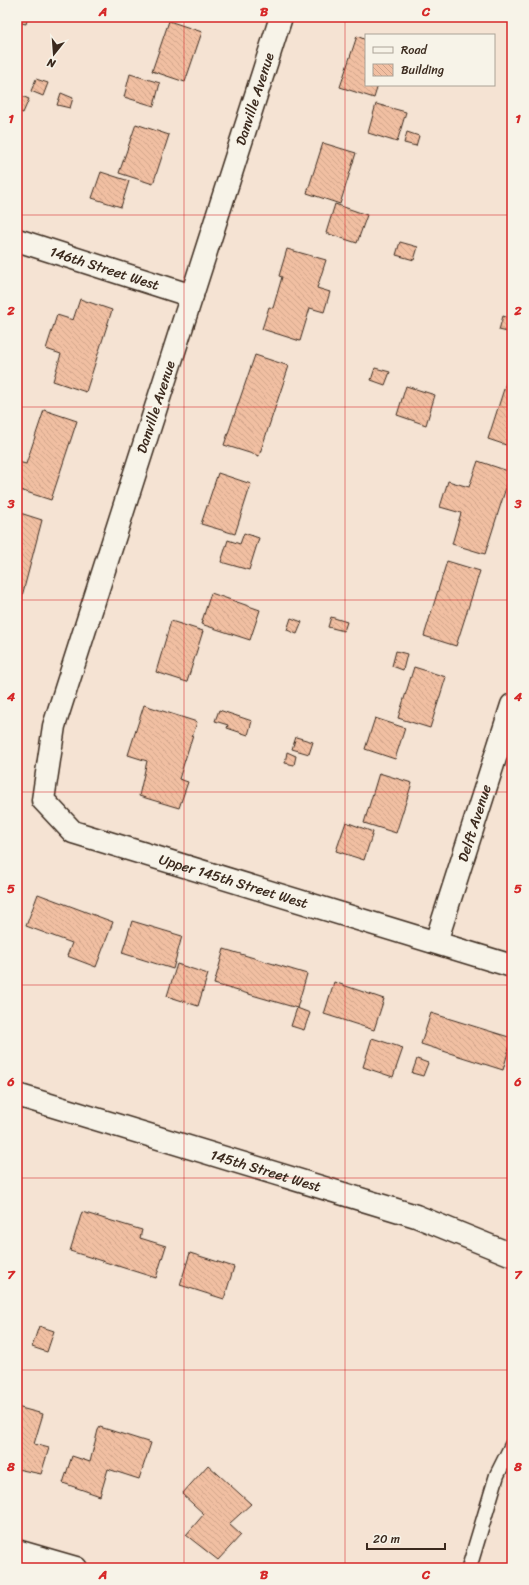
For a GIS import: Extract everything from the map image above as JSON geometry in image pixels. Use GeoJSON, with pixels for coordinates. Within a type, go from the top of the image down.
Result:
{"type":"FeatureCollection","features":[{"type":"Feature","properties":{"kind":"street","name":"Danville Avenue"},"geometry":{"type":"LineString","coordinates":[[43,800],[54,726],[281,17]]}},
{"type":"Feature","properties":{"kind":"street","name":"146th Street West"},"geometry":{"type":"LineString","coordinates":[[17,240],[192,296]]}},
{"type":"Feature","properties":{"kind":"street","name":"Delft Avenue"},"geometry":{"type":"LineString","coordinates":[[436,942],[512,705]]}},
{"type":"Feature","properties":{"kind":"street","name":"Upper 145th Street West"},"geometry":{"type":"LineString","coordinates":[[43,800],[73,832],[512,966]]}},
{"type":"Feature","properties":{"kind":"street","name":"145th Street West"},"geometry":{"type":"LineString","coordinates":[[17,1095],[416,1216],[512,1255]]}},
{"type":"Feature","properties":{"kind":"street"},"geometry":{"type":"LineString","coordinates":[[17,1551],[76,1568]]}},
{"type":"Feature","properties":{"kind":"lane"},"geometry":{"type":"LineString","coordinates":[[469,1568],[497,1474],[512,1445]]}},
{"type":"Feature","properties":{"kind":"building"},"geometry":{"type":"Polygon","coordinates":[[[17,17],[28,17],[26,24],[17,22],[17,17]]]}},
{"type":"Feature","properties":{"kind":"building"},"geometry":{"type":"Polygon","coordinates":[[[169,21],[202,32],[185,82],[152,71],[169,21]]]}},
{"type":"Feature","properties":{"kind":"building"},"geometry":{"type":"Polygon","coordinates":[[[357,36],[365,40],[365,86],[378,86],[374,98],[340,87],[357,36]]]}},
{"type":"Feature","properties":{"kind":"building"},"geometry":{"type":"Polygon","coordinates":[[[130,74],[160,83],[154,106],[124,97],[130,74]]]}},
{"type":"Feature","properties":{"kind":"building"},"geometry":{"type":"Polygon","coordinates":[[[36,79],[48,83],[43,96],[31,91],[36,79]]]}},
{"type":"Feature","properties":{"kind":"building"},"geometry":{"type":"Polygon","coordinates":[[[61,93],[73,98],[70,108],[57,105],[61,93]]]}},
{"type":"Feature","properties":{"kind":"building"},"geometry":{"type":"Polygon","coordinates":[[[17,94],[29,99],[23,113],[17,111],[17,94]]]}},
{"type":"Feature","properties":{"kind":"building"},"geometry":{"type":"Polygon","coordinates":[[[376,104],[406,112],[397,142],[368,133],[376,104]]]}},
{"type":"Feature","properties":{"kind":"building"},"geometry":{"type":"Polygon","coordinates":[[[136,124],[169,135],[153,184],[119,173],[136,124]]]}},
{"type":"Feature","properties":{"kind":"building"},"geometry":{"type":"Polygon","coordinates":[[[407,132],[419,136],[416,146],[404,143],[407,132]]]}},
{"type":"Feature","properties":{"kind":"building"},"geometry":{"type":"Polygon","coordinates":[[[323,143],[356,153],[340,204],[307,193],[323,143]]]}},
{"type":"Feature","properties":{"kind":"building"},"geometry":{"type":"Polygon","coordinates":[[[101,172],[129,181],[121,207],[92,198],[101,172]]]}},
{"type":"Feature","properties":{"kind":"building"},"geometry":{"type":"Polygon","coordinates":[[[335,204],[367,215],[357,243],[326,233],[335,204]]]}},
{"type":"Feature","properties":{"kind":"building"},"geometry":{"type":"Polygon","coordinates":[[[400,242],[418,247],[414,260],[396,255],[400,242]]]}},
{"type":"Feature","properties":{"kind":"building"},"geometry":{"type":"Polygon","coordinates":[[[287,249],[326,260],[317,288],[330,292],[324,312],[310,308],[300,341],[262,329],[269,307],[273,308],[282,277],[279,276],[287,249]]]}},
{"type":"Feature","properties":{"kind":"building"},"geometry":{"type":"Polygon","coordinates":[[[80,299],[112,310],[86,392],[53,381],[61,354],[46,349],[57,315],[73,320],[80,299]]]}},
{"type":"Feature","properties":{"kind":"building"},"geometry":{"type":"Polygon","coordinates":[[[503,316],[512,319],[512,333],[499,330],[503,316]]]}},
{"type":"Feature","properties":{"kind":"building"},"geometry":{"type":"Polygon","coordinates":[[[255,355],[289,366],[259,456],[224,445],[255,355]]]}},
{"type":"Feature","properties":{"kind":"building"},"geometry":{"type":"Polygon","coordinates":[[[512,364],[512,447],[488,439],[512,364]]]}},
{"type":"Feature","properties":{"kind":"building"},"geometry":{"type":"Polygon","coordinates":[[[375,368],[390,372],[385,385],[371,380],[375,368]]]}},
{"type":"Feature","properties":{"kind":"building"},"geometry":{"type":"Polygon","coordinates":[[[406,386],[435,395],[426,425],[397,415],[406,386]]]}},
{"type":"Feature","properties":{"kind":"building"},"geometry":{"type":"Polygon","coordinates":[[[44,410],[77,421],[51,500],[17,489],[18,462],[26,464],[44,410]]]}},
{"type":"Feature","properties":{"kind":"building"},"geometry":{"type":"Polygon","coordinates":[[[478,461],[511,472],[485,554],[452,544],[461,513],[440,507],[448,481],[469,487],[478,461]]]}},
{"type":"Feature","properties":{"kind":"building"},"geometry":{"type":"Polygon","coordinates":[[[218,473],[251,484],[235,534],[201,524],[218,473]]]}},
{"type":"Feature","properties":{"kind":"building"},"geometry":{"type":"Polygon","coordinates":[[[17,512],[42,520],[21,600],[17,598],[17,512]]]}},
{"type":"Feature","properties":{"kind":"building"},"geometry":{"type":"Polygon","coordinates":[[[244,533],[259,538],[249,570],[221,562],[228,540],[240,544],[244,533]]]}},
{"type":"Feature","properties":{"kind":"building"},"geometry":{"type":"Polygon","coordinates":[[[447,561],[480,571],[456,646],[424,636],[447,561]]]}},
{"type":"Feature","properties":{"kind":"building"},"geometry":{"type":"Polygon","coordinates":[[[211,593],[260,610],[250,640],[201,624],[211,593]]]}},
{"type":"Feature","properties":{"kind":"building"},"geometry":{"type":"Polygon","coordinates":[[[331,617],[347,622],[344,631],[328,627],[331,617]]]}},
{"type":"Feature","properties":{"kind":"building"},"geometry":{"type":"Polygon","coordinates":[[[291,618],[302,622],[297,634],[287,630],[291,618]]]}},
{"type":"Feature","properties":{"kind":"building"},"geometry":{"type":"Polygon","coordinates":[[[171,621],[203,631],[187,682],[156,672],[171,621]]]}},
{"type":"Feature","properties":{"kind":"building"},"geometry":{"type":"Polygon","coordinates":[[[396,651],[407,654],[403,670],[392,666],[396,651]]]}},
{"type":"Feature","properties":{"kind":"building"},"geometry":{"type":"Polygon","coordinates":[[[414,667],[446,677],[430,728],[398,718],[414,667]]]}},
{"type":"Feature","properties":{"kind":"building"},"geometry":{"type":"Polygon","coordinates":[[[144,705],[197,722],[179,779],[188,782],[179,808],[139,796],[147,761],[128,755],[144,705]]]}},
{"type":"Feature","properties":{"kind":"building"},"geometry":{"type":"Polygon","coordinates":[[[219,710],[252,721],[248,735],[227,728],[228,725],[215,721],[219,710]]]}},
{"type":"Feature","properties":{"kind":"building"},"geometry":{"type":"Polygon","coordinates":[[[375,718],[405,728],[395,759],[365,749],[375,718]]]}},
{"type":"Feature","properties":{"kind":"building"},"geometry":{"type":"Polygon","coordinates":[[[296,737],[313,742],[309,754],[292,749],[296,737]]]}},
{"type":"Feature","properties":{"kind":"building"},"geometry":{"type":"Polygon","coordinates":[[[287,752],[296,756],[294,765],[285,763],[287,752]]]}},
{"type":"Feature","properties":{"kind":"building"},"geometry":{"type":"Polygon","coordinates":[[[379,773],[412,783],[396,833],[364,823],[379,773]]]}},
{"type":"Feature","properties":{"kind":"building"},"geometry":{"type":"Polygon","coordinates":[[[346,822],[373,832],[364,860],[336,851],[346,822]]]}},
{"type":"Feature","properties":{"kind":"building"},"geometry":{"type":"Polygon","coordinates":[[[38,894],[113,922],[96,967],[67,956],[72,943],[26,926],[38,894]]]}},
{"type":"Feature","properties":{"kind":"building"},"geometry":{"type":"Polygon","coordinates":[[[132,921],[182,936],[173,969],[122,953],[132,921]]]}},
{"type":"Feature","properties":{"kind":"building"},"geometry":{"type":"Polygon","coordinates":[[[224,949],[307,974],[297,1008],[214,984],[224,949]]]}},
{"type":"Feature","properties":{"kind":"building"},"geometry":{"type":"Polygon","coordinates":[[[177,964],[208,974],[198,1006],[167,996],[177,964]]]}},
{"type":"Feature","properties":{"kind":"building"},"geometry":{"type":"Polygon","coordinates":[[[334,982],[384,999],[374,1030],[324,1014],[334,982]]]}},
{"type":"Feature","properties":{"kind":"building"},"geometry":{"type":"Polygon","coordinates":[[[297,1008],[310,1013],[304,1030],[291,1026],[297,1008]]]}},
{"type":"Feature","properties":{"kind":"building"},"geometry":{"type":"Polygon","coordinates":[[[431,1013],[512,1038],[503,1070],[421,1044],[431,1013]]]}},
{"type":"Feature","properties":{"kind":"building"},"geometry":{"type":"Polygon","coordinates":[[[372,1038],[403,1048],[393,1077],[363,1067],[372,1038]]]}},
{"type":"Feature","properties":{"kind":"building"},"geometry":{"type":"Polygon","coordinates":[[[417,1059],[428,1063],[423,1076],[412,1073],[417,1059]]]}},
{"type":"Feature","properties":{"kind":"building"},"geometry":{"type":"Polygon","coordinates":[[[82,1212],[142,1230],[140,1238],[166,1246],[156,1278],[70,1251],[82,1212]]]}},
{"type":"Feature","properties":{"kind":"building"},"geometry":{"type":"Polygon","coordinates":[[[190,1253],[234,1267],[224,1299],[180,1285],[190,1253]]]}},
{"type":"Feature","properties":{"kind":"building"},"geometry":{"type":"Polygon","coordinates":[[[39,1326],[54,1331],[47,1352],[32,1347],[39,1326]]]}},
{"type":"Feature","properties":{"kind":"building"},"geometry":{"type":"Polygon","coordinates":[[[17,1407],[43,1414],[34,1444],[49,1448],[41,1474],[17,1469],[17,1407]]]}},
{"type":"Feature","properties":{"kind":"building"},"geometry":{"type":"Polygon","coordinates":[[[100,1427],[151,1443],[139,1479],[108,1469],[100,1496],[63,1483],[72,1456],[90,1462],[100,1427]]]}},
{"type":"Feature","properties":{"kind":"building"},"geometry":{"type":"Polygon","coordinates":[[[208,1465],[251,1504],[229,1524],[241,1535],[218,1560],[186,1535],[204,1514],[182,1494],[208,1465]]]}}]}
